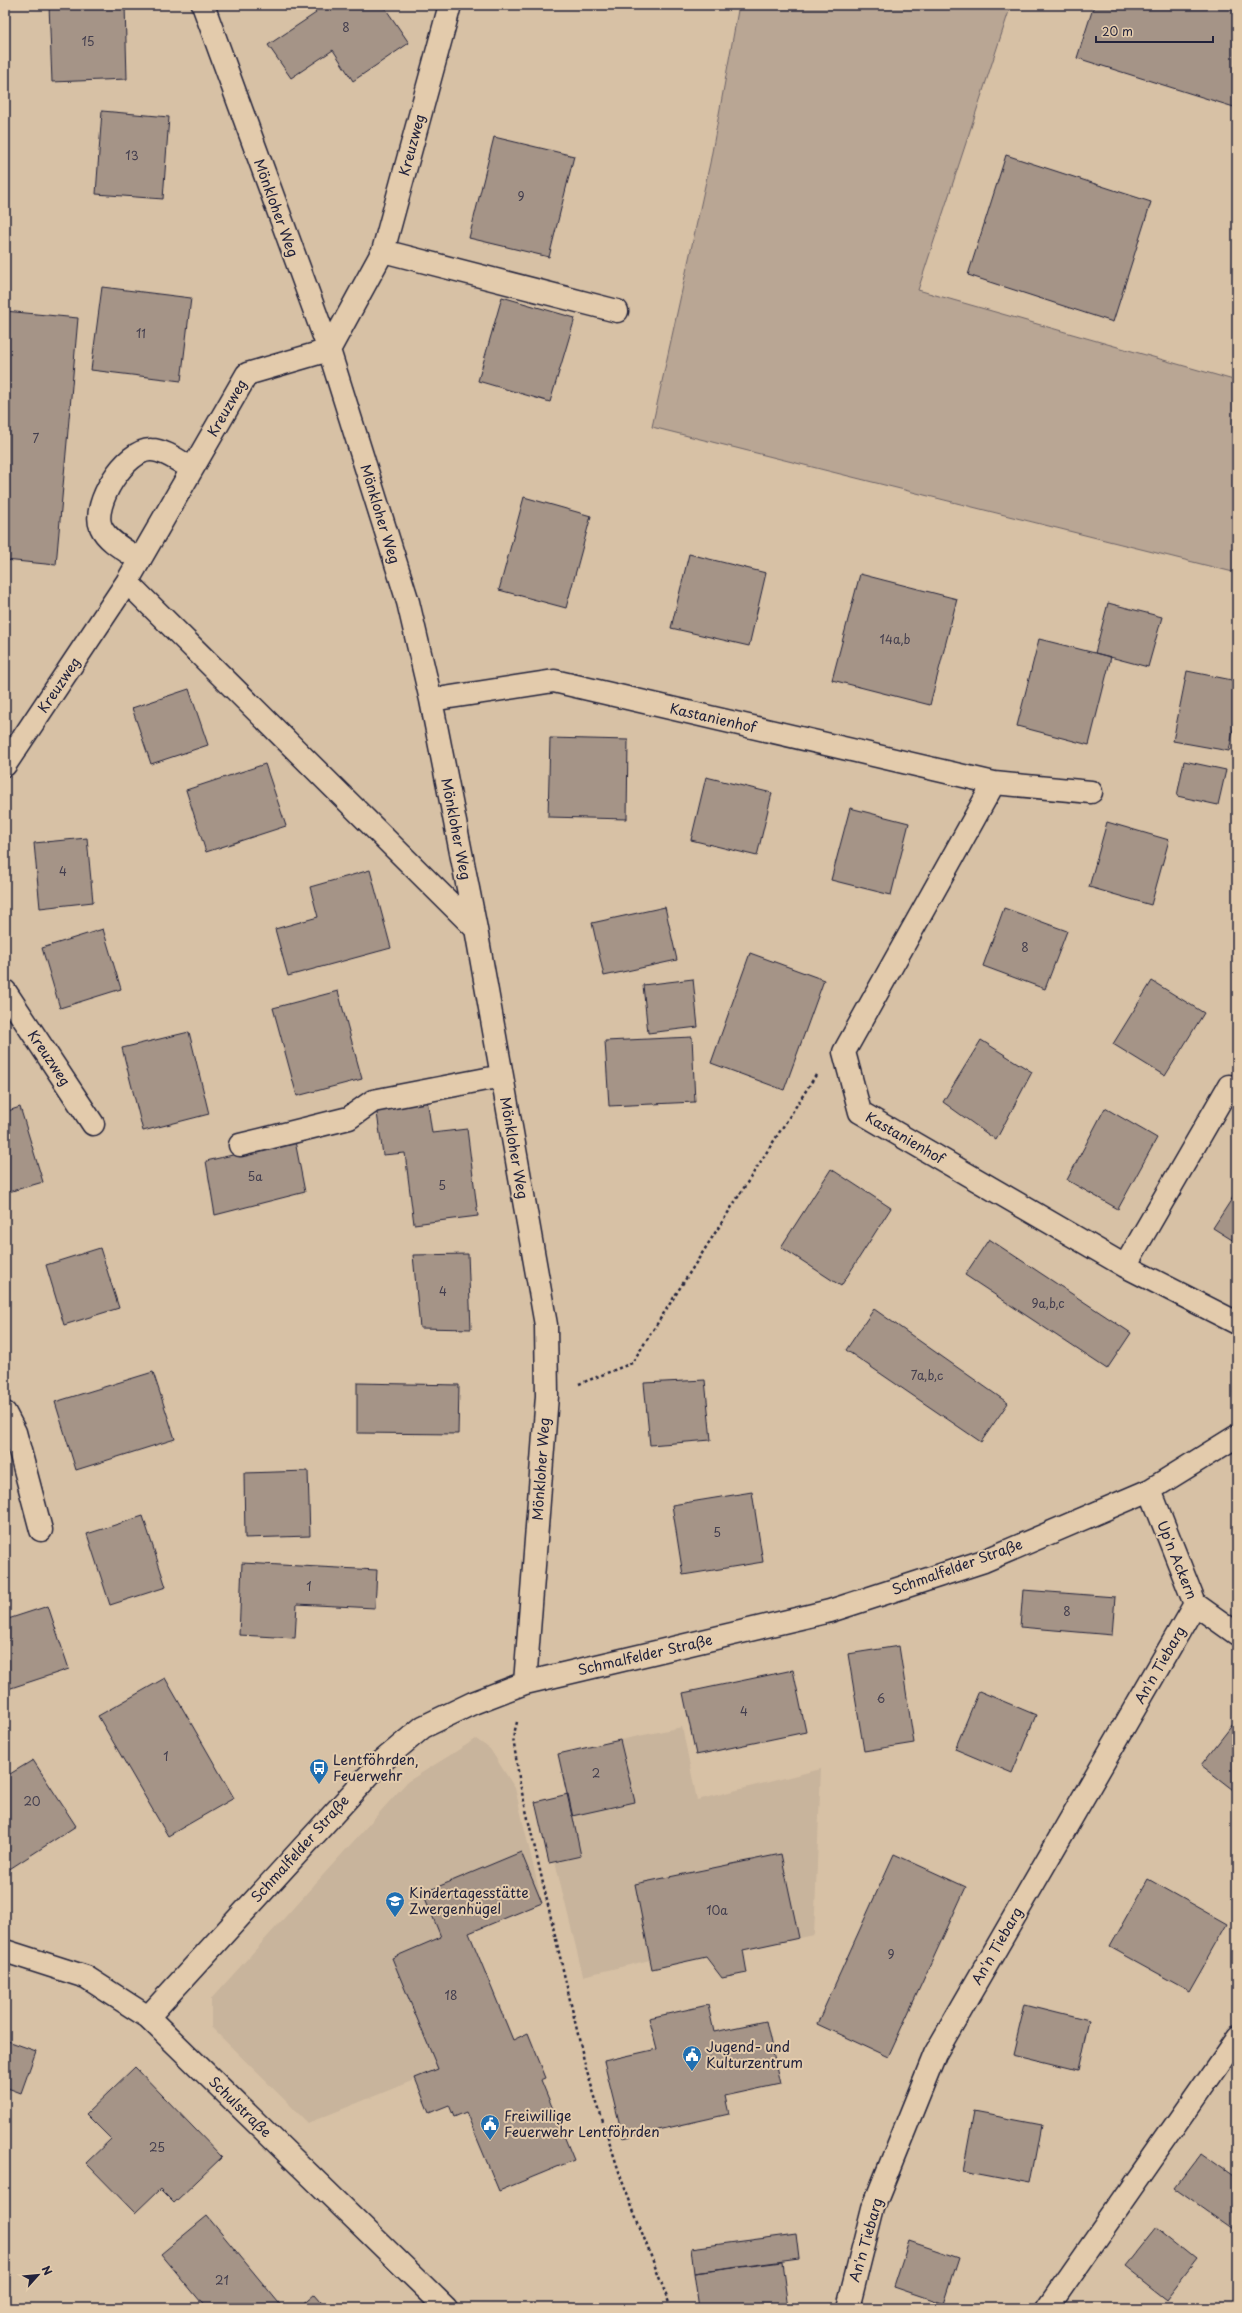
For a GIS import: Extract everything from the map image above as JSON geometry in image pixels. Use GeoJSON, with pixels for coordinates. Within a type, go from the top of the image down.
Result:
{"type":"FeatureCollection","features":[{"type":"Feature","properties":{"kind":"street","name":"Mönkloher Weg"},"geometry":{"type":"LineString","coordinates":[[203,5],[329,350],[408,602],[431,700],[476,930],[546,1325],[547,1396],[525,1683]]}},
{"type":"Feature","properties":{"kind":"street","name":"Kreuzweg"},"geometry":{"type":"LineString","coordinates":[[5,765],[127,582],[247,374],[329,350],[384,251],[450,5]]}},
{"type":"Feature","properties":{"kind":"street"},"geometry":{"type":"LineString","coordinates":[[384,251],[617,311]]}},
{"type":"Feature","properties":{"kind":"street"},"geometry":{"type":"LineString","coordinates":[[140,560],[109,537],[100,526],[99,512],[113,479],[126,461],[143,451],[150,450],[160,451],[192,469]]}},
{"type":"Feature","properties":{"kind":"street"},"geometry":{"type":"LineString","coordinates":[[127,582],[476,930]]}},
{"type":"Feature","properties":{"kind":"street","name":"Kastanienhof"},"geometry":{"type":"LineString","coordinates":[[431,700],[554,681],[994,783],[1091,792]]}},
{"type":"Feature","properties":{"kind":"street"},"geometry":{"type":"LineString","coordinates":[[844,1052],[994,783]]}},
{"type":"Feature","properties":{"kind":"street","name":"Kreuzweg"},"geometry":{"type":"LineString","coordinates":[[5,991],[94,1124]]}},
{"type":"Feature","properties":{"kind":"street","name":"Kastanienhof"},"geometry":{"type":"LineString","coordinates":[[844,1052],[860,1112],[1125,1266],[1237,1323]]}},
{"type":"Feature","properties":{"kind":"street"},"geometry":{"type":"LineString","coordinates":[[240,1145],[349,1118],[373,1101],[502,1076]]}},
{"type":"Feature","properties":{"kind":"street"},"geometry":{"type":"LineString","coordinates":[[1125,1266],[1229,1086]]}},
{"type":"Feature","properties":{"kind":"street"},"geometry":{"type":"LineString","coordinates":[[5,1413],[15,1432],[41,1530]]}},
{"type":"Feature","properties":{"kind":"street","name":"Schmalfelder Straße"},"geometry":{"type":"LineString","coordinates":[[148,2017],[380,1763],[424,1727],[473,1702],[525,1683],[830,1611],[984,1561],[1150,1490],[1237,1436]]}},
{"type":"Feature","properties":{"kind":"street","name":"Up'n Ackern"},"geometry":{"type":"LineString","coordinates":[[1150,1490],[1195,1604],[1237,1634]]}},
{"type":"Feature","properties":{"kind":"street","name":"An'n Tiebarg"},"geometry":{"type":"LineString","coordinates":[[848,2308],[873,2208],[935,2054],[1195,1604]]}},
{"type":"Feature","properties":{"kind":"street","name":"Schulstraße"},"geometry":{"type":"LineString","coordinates":[[5,1950],[86,1977],[148,2017],[438,2305]]}},
{"type":"Feature","properties":{"kind":"street"},"geometry":{"type":"LineString","coordinates":[[1048,2308],[1237,2037]]}},
{"type":"Feature","properties":{"kind":"path"},"geometry":{"type":"LineString","coordinates":[[547,1396],[632,1363],[826,1060],[844,1052]]}},
{"type":"Feature","properties":{"kind":"path"},"geometry":{"type":"LineString","coordinates":[[525,1683],[513,1738],[520,1784],[586,2069],[622,2181],[671,2308]]}},
{"type":"Feature","properties":{"kind":"shaded area"},"geometry":{"type":"Polygon","coordinates":[[[739,5],[1011,5],[918,290],[1237,381],[1237,573],[652,427],[710,163],[739,5]]]}},
{"type":"Feature","properties":{"kind":"shaded area","name":"Kindertagesstätte Zwergenhügel"},"geometry":{"type":"Polygon","coordinates":[[[682,1727],[697,1800],[821,1769],[814,1935],[743,1950],[747,1973],[722,1978],[706,1957],[652,1969],[650,1960],[583,1976],[555,1862],[581,1856],[572,1816],[620,1740],[682,1727]]]}},
{"type":"Feature","properties":{"kind":"shaded area","name":"Kindertagesstätte Zwergenhügel"},"geometry":{"type":"Polygon","coordinates":[[[476,1739],[490,1749],[515,1788],[542,1903],[469,1933],[513,2040],[308,2123],[211,2027],[211,1999],[407,1782],[476,1739]]]}},
{"type":"Feature","properties":{"kind":"building"},"geometry":{"type":"Polygon","coordinates":[[[49,5],[125,5],[127,79],[52,82],[49,5]]]}},
{"type":"Feature","properties":{"kind":"building"},"geometry":{"type":"Polygon","coordinates":[[[310,5],[383,5],[409,43],[353,81],[333,50],[291,78],[268,45],[316,13],[310,5]]]}},
{"type":"Feature","properties":{"kind":"building"},"geometry":{"type":"Polygon","coordinates":[[[1094,5],[1237,5],[1237,108],[1077,58],[1094,5]]]}},
{"type":"Feature","properties":{"kind":"building"},"geometry":{"type":"Polygon","coordinates":[[[102,111],[169,117],[163,199],[96,194],[102,111]]]}},
{"type":"Feature","properties":{"kind":"building"},"geometry":{"type":"Polygon","coordinates":[[[494,137],[574,156],[549,257],[469,238],[494,137]]]}},
{"type":"Feature","properties":{"kind":"building"},"geometry":{"type":"Polygon","coordinates":[[[1006,155],[1151,202],[1113,322],[968,275],[1006,155]]]}},
{"type":"Feature","properties":{"kind":"building"},"geometry":{"type":"Polygon","coordinates":[[[102,287],[191,298],[181,381],[91,370],[102,287]]]}},
{"type":"Feature","properties":{"kind":"building"},"geometry":{"type":"Polygon","coordinates":[[[502,297],[575,318],[550,402],[478,381],[502,297]]]}},
{"type":"Feature","properties":{"kind":"building"},"geometry":{"type":"Polygon","coordinates":[[[5,311],[78,318],[56,565],[5,560],[5,311]]]}},
{"type":"Feature","properties":{"kind":"building"},"geometry":{"type":"Polygon","coordinates":[[[524,497],[591,516],[566,608],[499,590],[524,497]]]}},
{"type":"Feature","properties":{"kind":"building"},"geometry":{"type":"Polygon","coordinates":[[[689,554],[766,573],[749,646],[671,628],[689,554]]]}},
{"type":"Feature","properties":{"kind":"building"},"geometry":{"type":"Polygon","coordinates":[[[860,574],[957,599],[930,705],[832,680],[860,574]]]}},
{"type":"Feature","properties":{"kind":"building"},"geometry":{"type":"Polygon","coordinates":[[[1108,603],[1162,617],[1148,667],[1095,653],[1108,603]]]}},
{"type":"Feature","properties":{"kind":"building"},"geometry":{"type":"Polygon","coordinates":[[[1039,639],[1111,657],[1089,745],[1017,726],[1039,639]]]}},
{"type":"Feature","properties":{"kind":"building"},"geometry":{"type":"Polygon","coordinates":[[[1187,671],[1237,681],[1237,711],[1229,751],[1173,741],[1187,671]]]}},
{"type":"Feature","properties":{"kind":"building"},"geometry":{"type":"Polygon","coordinates":[[[189,689],[208,745],[151,764],[132,708],[189,689]]]}},
{"type":"Feature","properties":{"kind":"building"},"geometry":{"type":"Polygon","coordinates":[[[550,738],[628,740],[627,819],[548,817],[550,738]]]}},
{"type":"Feature","properties":{"kind":"building"},"geometry":{"type":"Polygon","coordinates":[[[1184,761],[1226,770],[1218,805],[1177,796],[1184,761]]]}},
{"type":"Feature","properties":{"kind":"building"},"geometry":{"type":"Polygon","coordinates":[[[265,764],[286,826],[206,852],[186,790],[265,764]]]}},
{"type":"Feature","properties":{"kind":"building"},"geometry":{"type":"Polygon","coordinates":[[[706,777],[772,793],[757,856],[691,840],[706,777]]]}},
{"type":"Feature","properties":{"kind":"building"},"geometry":{"type":"Polygon","coordinates":[[[850,808],[909,823],[891,895],[831,880],[850,808]]]}},
{"type":"Feature","properties":{"kind":"building"},"geometry":{"type":"Polygon","coordinates":[[[1107,822],[1169,840],[1151,905],[1089,887],[1107,822]]]}},
{"type":"Feature","properties":{"kind":"building"},"geometry":{"type":"Polygon","coordinates":[[[87,838],[93,902],[40,908],[34,843],[87,838]]]}},
{"type":"Feature","properties":{"kind":"building"},"geometry":{"type":"Polygon","coordinates":[[[370,870],[391,948],[288,976],[275,929],[318,917],[310,887],[370,870]]]}},
{"type":"Feature","properties":{"kind":"building"},"geometry":{"type":"Polygon","coordinates":[[[665,907],[677,960],[604,976],[592,923],[665,907]]]}},
{"type":"Feature","properties":{"kind":"building"},"geometry":{"type":"Polygon","coordinates":[[[1004,908],[1067,931],[1045,989],[983,966],[1004,908]]]}},
{"type":"Feature","properties":{"kind":"building"},"geometry":{"type":"Polygon","coordinates":[[[103,929],[121,989],[60,1008],[42,948],[103,929]]]}},
{"type":"Feature","properties":{"kind":"building"},"geometry":{"type":"Polygon","coordinates":[[[750,953],[824,980],[784,1090],[711,1063],[750,953]]]}},
{"type":"Feature","properties":{"kind":"building"},"geometry":{"type":"Polygon","coordinates":[[[693,979],[698,1027],[648,1033],[643,985],[693,979]]]}},
{"type":"Feature","properties":{"kind":"building"},"geometry":{"type":"Polygon","coordinates":[[[1152,981],[1204,1013],[1165,1076],[1113,1044],[1152,981]]]}},
{"type":"Feature","properties":{"kind":"building"},"geometry":{"type":"Polygon","coordinates":[[[338,991],[362,1079],[297,1096],[273,1008],[338,991]]]}},
{"type":"Feature","properties":{"kind":"building"},"geometry":{"type":"Polygon","coordinates":[[[189,1032],[209,1114],[143,1131],[122,1048],[189,1032]]]}},
{"type":"Feature","properties":{"kind":"building"},"geometry":{"type":"Polygon","coordinates":[[[692,1037],[695,1102],[609,1106],[605,1041],[692,1037]]]}},
{"type":"Feature","properties":{"kind":"building"},"geometry":{"type":"Polygon","coordinates":[[[981,1040],[1032,1072],[996,1140],[943,1102],[981,1040]]]}},
{"type":"Feature","properties":{"kind":"building"},"geometry":{"type":"Polygon","coordinates":[[[427,1099],[432,1133],[467,1129],[478,1216],[414,1224],[405,1153],[383,1155],[376,1106],[427,1099]]]}},
{"type":"Feature","properties":{"kind":"building"},"geometry":{"type":"Polygon","coordinates":[[[20,1107],[43,1182],[5,1193],[5,1112],[20,1107]]]}},
{"type":"Feature","properties":{"kind":"building"},"geometry":{"type":"Polygon","coordinates":[[[1105,1108],[1157,1138],[1118,1209],[1067,1180],[1105,1108]]]}},
{"type":"Feature","properties":{"kind":"building"},"geometry":{"type":"Polygon","coordinates":[[[295,1141],[305,1192],[215,1215],[206,1161],[295,1141]]]}},
{"type":"Feature","properties":{"kind":"building"},"geometry":{"type":"Polygon","coordinates":[[[831,1169],[891,1208],[841,1286],[781,1247],[831,1169]]]}},
{"type":"Feature","properties":{"kind":"building"},"geometry":{"type":"Polygon","coordinates":[[[1237,1191],[1237,1243],[1213,1228],[1237,1191]]]}},
{"type":"Feature","properties":{"kind":"building"},"geometry":{"type":"Polygon","coordinates":[[[989,1239],[1131,1333],[1107,1369],[965,1275],[989,1239]]]}},
{"type":"Feature","properties":{"kind":"building"},"geometry":{"type":"Polygon","coordinates":[[[100,1248],[119,1308],[64,1325],[46,1265],[100,1248]]]}},
{"type":"Feature","properties":{"kind":"building"},"geometry":{"type":"Polygon","coordinates":[[[468,1254],[471,1329],[420,1328],[413,1255],[468,1254]]]}},
{"type":"Feature","properties":{"kind":"building"},"geometry":{"type":"Polygon","coordinates":[[[874,1309],[1008,1403],[981,1442],[846,1350],[874,1309]]]}},
{"type":"Feature","properties":{"kind":"building"},"geometry":{"type":"Polygon","coordinates":[[[153,1372],[175,1439],[76,1470],[55,1402],[153,1372]]]}},
{"type":"Feature","properties":{"kind":"building"},"geometry":{"type":"Polygon","coordinates":[[[705,1380],[711,1440],[650,1445],[644,1383],[705,1380]]]}},
{"type":"Feature","properties":{"kind":"building"},"geometry":{"type":"Polygon","coordinates":[[[357,1383],[459,1385],[458,1434],[357,1433],[357,1383]]]}},
{"type":"Feature","properties":{"kind":"building"},"geometry":{"type":"Polygon","coordinates":[[[308,1471],[310,1536],[245,1538],[244,1473],[308,1471]]]}},
{"type":"Feature","properties":{"kind":"building"},"geometry":{"type":"Polygon","coordinates":[[[752,1492],[763,1562],[683,1575],[672,1505],[752,1492]]]}},
{"type":"Feature","properties":{"kind":"building"},"geometry":{"type":"Polygon","coordinates":[[[143,1516],[166,1587],[110,1605],[87,1534],[143,1516]]]}},
{"type":"Feature","properties":{"kind":"building"},"geometry":{"type":"Polygon","coordinates":[[[242,1563],[377,1570],[375,1608],[297,1604],[295,1638],[239,1635],[242,1563]]]}},
{"type":"Feature","properties":{"kind":"building"},"geometry":{"type":"Polygon","coordinates":[[[1023,1590],[1115,1597],[1112,1635],[1020,1627],[1023,1590]]]}},
{"type":"Feature","properties":{"kind":"building"},"geometry":{"type":"Polygon","coordinates":[[[48,1606],[69,1669],[8,1689],[5,1681],[5,1620],[48,1606]]]}},
{"type":"Feature","properties":{"kind":"building"},"geometry":{"type":"Polygon","coordinates":[[[899,1646],[914,1743],[864,1751],[848,1654],[899,1646]]]}},
{"type":"Feature","properties":{"kind":"building"},"geometry":{"type":"Polygon","coordinates":[[[793,1670],[806,1732],[696,1755],[683,1693],[793,1670]]]}},
{"type":"Feature","properties":{"kind":"building"},"geometry":{"type":"Polygon","coordinates":[[[165,1678],[234,1798],[168,1836],[98,1716],[165,1678]]]}},
{"type":"Feature","properties":{"kind":"building"},"geometry":{"type":"Polygon","coordinates":[[[979,1691],[1036,1715],[1012,1773],[955,1749],[979,1691]]]}},
{"type":"Feature","properties":{"kind":"building"},"geometry":{"type":"Polygon","coordinates":[[[1237,1719],[1237,1793],[1201,1765],[1237,1719]]]}},
{"type":"Feature","properties":{"kind":"building"},"geometry":{"type":"Polygon","coordinates":[[[620,1740],[635,1802],[572,1816],[558,1754],[620,1740]]]}},
{"type":"Feature","properties":{"kind":"building"},"geometry":{"type":"Polygon","coordinates":[[[33,1760],[76,1826],[5,1872],[5,1777],[33,1760]]]}},
{"type":"Feature","properties":{"kind":"building"},"geometry":{"type":"Polygon","coordinates":[[[568,1794],[581,1856],[549,1863],[535,1802],[568,1794]]]}},
{"type":"Feature","properties":{"kind":"building"},"geometry":{"type":"Polygon","coordinates":[[[521,1852],[542,1903],[469,1933],[513,2040],[528,2033],[546,2078],[541,2080],[574,2160],[499,2191],[466,2112],[454,2117],[449,2105],[429,2113],[415,2078],[438,2069],[392,1958],[441,1937],[423,1893],[521,1852]]]}},
{"type":"Feature","properties":{"kind":"building"},"geometry":{"type":"Polygon","coordinates":[[[781,1854],[799,1938],[743,1950],[747,1973],[722,1978],[706,1957],[652,1969],[635,1884],[781,1854]]]}},
{"type":"Feature","properties":{"kind":"building"},"geometry":{"type":"Polygon","coordinates":[[[894,1854],[966,1887],[888,2057],[817,2024],[894,1854]]]}},
{"type":"Feature","properties":{"kind":"building"},"geometry":{"type":"Polygon","coordinates":[[[1148,1879],[1228,1924],[1190,1991],[1110,1947],[1148,1879]]]}},
{"type":"Feature","properties":{"kind":"building"},"geometry":{"type":"Polygon","coordinates":[[[1025,2004],[1089,2020],[1078,2070],[1013,2054],[1025,2004]]]}},
{"type":"Feature","properties":{"kind":"building","name":"Jugend- und Kulturzentrum"},"geometry":{"type":"Polygon","coordinates":[[[708,2005],[714,2032],[766,2021],[780,2084],[725,2096],[729,2114],[623,2138],[604,2061],[657,2049],[649,2018],[708,2005]]]}},
{"type":"Feature","properties":{"kind":"building"},"geometry":{"type":"Polygon","coordinates":[[[5,2040],[36,2051],[21,2093],[5,2087],[5,2040]]]}},
{"type":"Feature","properties":{"kind":"building"},"geometry":{"type":"Polygon","coordinates":[[[135,2067],[222,2157],[174,2203],[160,2189],[135,2213],[86,2163],[111,2139],[86,2114],[135,2067]]]}},
{"type":"Feature","properties":{"kind":"building"},"geometry":{"type":"Polygon","coordinates":[[[974,2112],[1042,2125],[1031,2184],[963,2171],[974,2112]]]}},
{"type":"Feature","properties":{"kind":"building"},"geometry":{"type":"Polygon","coordinates":[[[1202,2153],[1237,2178],[1237,2232],[1175,2188],[1202,2153]]]}},
{"type":"Feature","properties":{"kind":"building"},"geometry":{"type":"Polygon","coordinates":[[[207,2216],[283,2308],[206,2308],[161,2254],[207,2216]]]}},
{"type":"Feature","properties":{"kind":"building"},"geometry":{"type":"Polygon","coordinates":[[[1156,2227],[1197,2260],[1166,2300],[1124,2267],[1156,2227]]]}},
{"type":"Feature","properties":{"kind":"building"},"geometry":{"type":"Polygon","coordinates":[[[796,2234],[799,2259],[694,2273],[691,2248],[796,2234]]]}},
{"type":"Feature","properties":{"kind":"building"},"geometry":{"type":"Polygon","coordinates":[[[909,2241],[959,2258],[944,2304],[894,2287],[909,2241]]]}},
{"type":"Feature","properties":{"kind":"building"},"geometry":{"type":"Polygon","coordinates":[[[782,2262],[788,2308],[699,2308],[694,2273],[782,2262]]]}},
{"type":"Feature","properties":{"kind":"building"},"geometry":{"type":"Polygon","coordinates":[[[315,2294],[327,2308],[299,2308],[315,2294]]]}},
{"type":"Feature","properties":{"kind":"place","name":"Lentföhrden, Feuerwehr"},"geometry":{"type":"Point","coordinates":[319,1785]}},
{"type":"Feature","properties":{"kind":"place","name":"Kindertagesstätte Zwergenhügel"},"geometry":{"type":"Point","coordinates":[395,1918]}},
{"type":"Feature","properties":{"kind":"place","name":"Jugend- und Kulturzentrum"},"geometry":{"type":"Point","coordinates":[692,2072]}},
{"type":"Feature","properties":{"kind":"place","name":"Freiwillige Feuerwehr Lentföhrden"},"geometry":{"type":"Point","coordinates":[490,2141]}}]}
